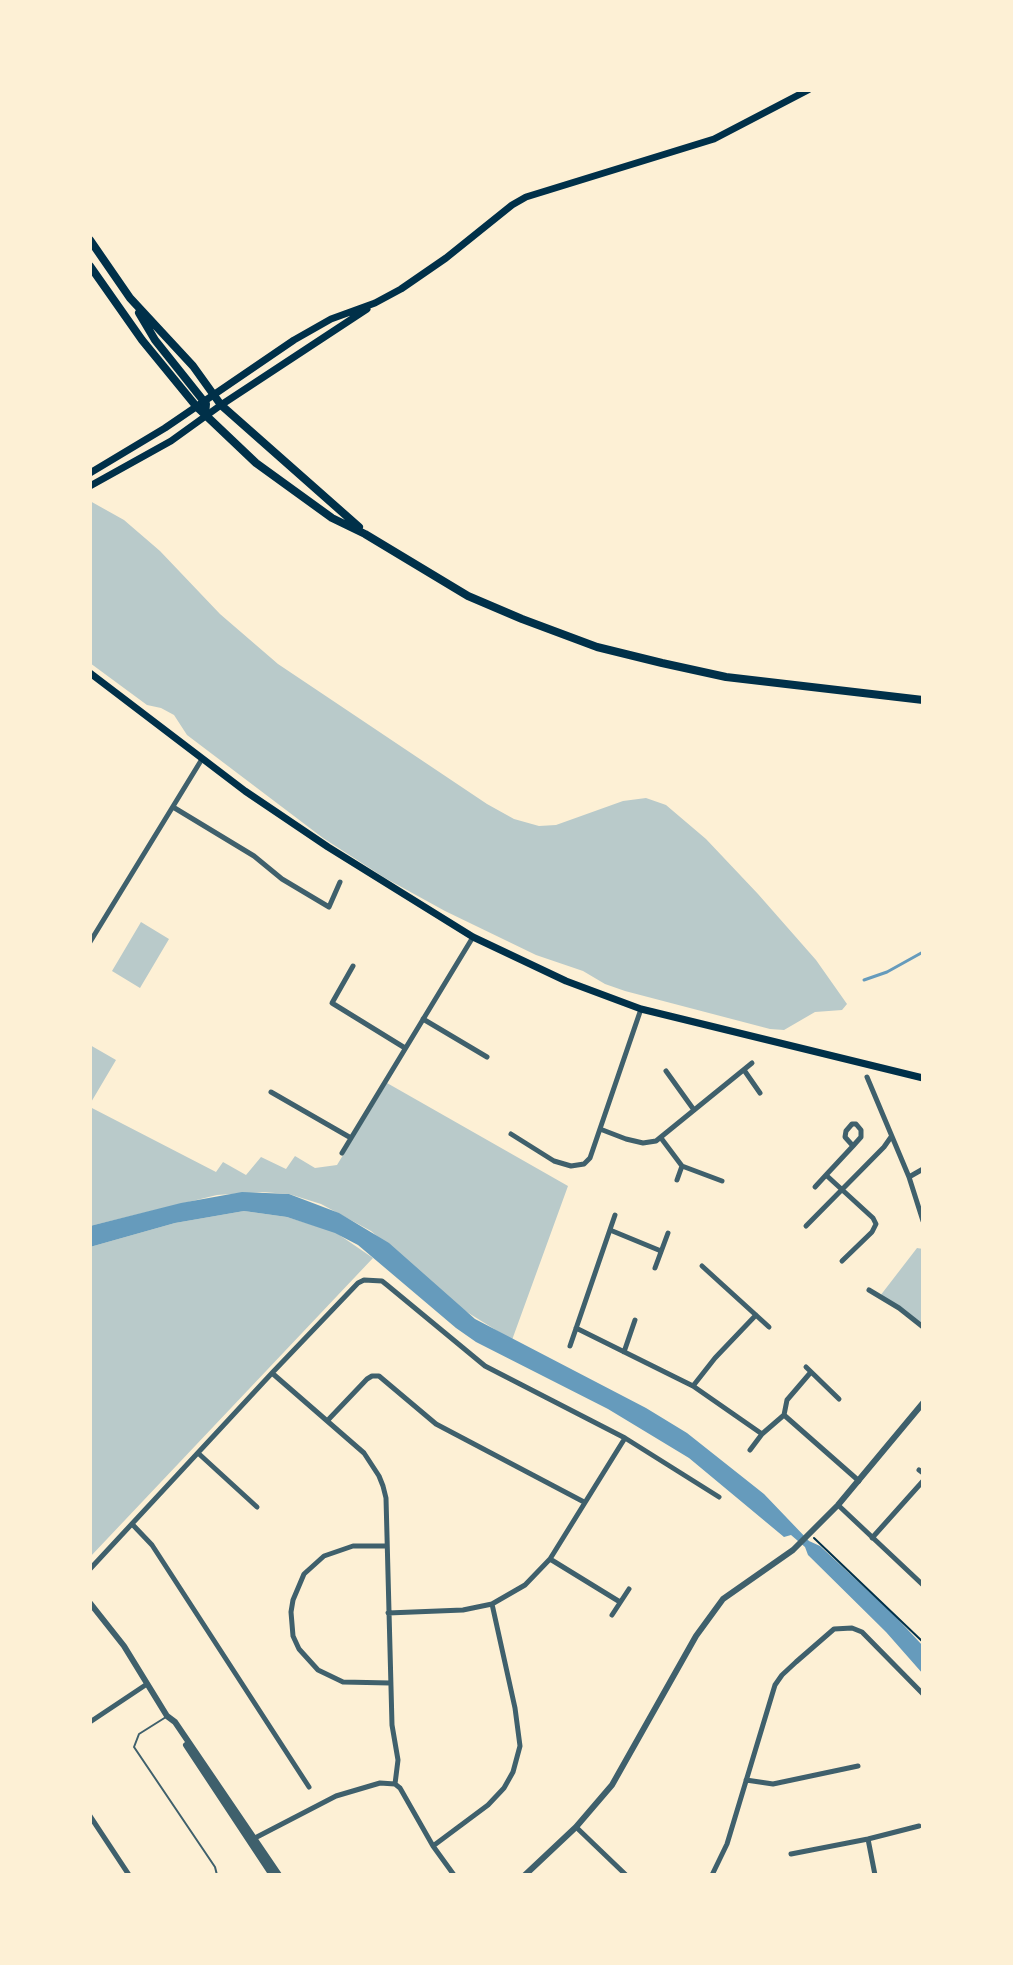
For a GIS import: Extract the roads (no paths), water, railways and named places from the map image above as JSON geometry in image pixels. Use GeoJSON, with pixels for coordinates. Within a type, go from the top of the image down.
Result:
{"type":"FeatureCollection","features":[{"type":"Feature","properties":{"kind":"highway"},"geometry":{"type":"LineString","coordinates":[[90,240],[205,416],[289,489],[332,518],[365,534],[468,596],[597,647],[726,677],[923,700]]}},
{"type":"Feature","properties":{"kind":"highway"},"geometry":{"type":"LineString","coordinates":[[90,266],[142,340],[199,404]]}},
{"type":"Feature","properties":{"kind":"highway"},"geometry":{"type":"LineString","coordinates":[[130,298],[193,366],[221,405],[365,534]]}},
{"type":"Feature","properties":{"kind":"main road"},"geometry":{"type":"LineString","coordinates":[[90,486],[171,441],[446,258],[526,197],[714,139],[808,90]]}},
{"type":"Feature","properties":{"kind":"main road"},"geometry":{"type":"LineString","coordinates":[[90,473],[319,326],[375,303]]}},
{"type":"Feature","properties":{"kind":"main road"},"geometry":{"type":"LineString","coordinates":[[90,673],[202,759],[328,847],[473,937],[566,981],[641,1009],[923,1078]]}},
{"type":"Feature","properties":{"kind":"street"},"geometry":{"type":"LineString","coordinates":[[90,942],[202,759]]}},
{"type":"Feature","properties":{"kind":"street"},"geometry":{"type":"LineString","coordinates":[[173,807],[254,856],[282,879],[329,907],[340,882]]}},
{"type":"Feature","properties":{"kind":"street"},"geometry":{"type":"LineString","coordinates":[[342,1153],[473,937]]}},
{"type":"Feature","properties":{"kind":"street"},"geometry":{"type":"LineString","coordinates":[[353,966],[332,1003],[405,1048]]}},
{"type":"Feature","properties":{"kind":"street"},"geometry":{"type":"LineString","coordinates":[[511,1134],[554,1161],[571,1166],[584,1164],[590,1158],[641,1009]]}},
{"type":"Feature","properties":{"kind":"street"},"geometry":{"type":"LineString","coordinates":[[423,1019],[487,1057]]}},
{"type":"Feature","properties":{"kind":"street"},"geometry":{"type":"LineString","coordinates":[[600,1129],[643,1143],[656,1141],[752,1063]]}},
{"type":"Feature","properties":{"kind":"street"},"geometry":{"type":"LineString","coordinates":[[744,1070],[760,1093]]}},
{"type":"Feature","properties":{"kind":"street"},"geometry":{"type":"LineString","coordinates":[[666,1071],[694,1110]]}},
{"type":"Feature","properties":{"kind":"street"},"geometry":{"type":"LineString","coordinates":[[867,1077],[909,1177],[923,1221]]}},
{"type":"Feature","properties":{"kind":"street"},"geometry":{"type":"LineString","coordinates":[[271,1092],[351,1138]]}},
{"type":"Feature","properties":{"kind":"street"},"geometry":{"type":"LineString","coordinates":[[806,1226],[884,1147],[891,1136]]}},
{"type":"Feature","properties":{"kind":"street"},"geometry":{"type":"LineString","coordinates":[[661,1138],[682,1166],[722,1181]]}},
{"type":"Feature","properties":{"kind":"street"},"geometry":{"type":"LineString","coordinates":[[815,1187],[853,1146]]}},
{"type":"Feature","properties":{"kind":"street"},"geometry":{"type":"LineString","coordinates":[[677,1180],[682,1166]]}},
{"type":"Feature","properties":{"kind":"street"},"geometry":{"type":"LineString","coordinates":[[909,1177],[923,1169]]}},
{"type":"Feature","properties":{"kind":"street"},"geometry":{"type":"LineString","coordinates":[[826,1175],[876,1224],[872,1232],[842,1261]]}},
{"type":"Feature","properties":{"kind":"street"},"geometry":{"type":"LineString","coordinates":[[570,1346],[615,1215]]}},
{"type":"Feature","properties":{"kind":"street"},"geometry":{"type":"LineString","coordinates":[[610,1230],[661,1251]]}},
{"type":"Feature","properties":{"kind":"street"},"geometry":{"type":"LineString","coordinates":[[655,1268],[668,1233]]}},
{"type":"Feature","properties":{"kind":"street"},"geometry":{"type":"LineString","coordinates":[[702,1266],[769,1327]]}},
{"type":"Feature","properties":{"kind":"street"},"geometry":{"type":"LineString","coordinates":[[90,1569],[358,1283],[373,1279],[387,1285],[485,1366],[625,1438],[719,1497]]}},
{"type":"Feature","properties":{"kind":"street"},"geometry":{"type":"LineString","coordinates":[[869,1290],[923,1327]]}},
{"type":"Feature","properties":{"kind":"street"},"geometry":{"type":"LineString","coordinates":[[693,1386],[756,1315]]}},
{"type":"Feature","properties":{"kind":"street"},"geometry":{"type":"LineString","coordinates":[[624,1352],[635,1320]]}},
{"type":"Feature","properties":{"kind":"street"},"geometry":{"type":"LineString","coordinates":[[576,1328],[693,1386],[762,1434]]}},
{"type":"Feature","properties":{"kind":"street"},"geometry":{"type":"LineString","coordinates":[[750,1450],[762,1434],[784,1415],[787,1400],[809,1370],[839,1399]]}},
{"type":"Feature","properties":{"kind":"street"},"geometry":{"type":"LineString","coordinates":[[272,1373],[364,1453],[379,1476],[386,1498],[390,1683],[398,1760],[395,1784]]}},
{"type":"Feature","properties":{"kind":"street"},"geometry":{"type":"LineString","coordinates":[[328,1420],[367,1379],[379,1376],[436,1424],[584,1502]]}},
{"type":"Feature","properties":{"kind":"street"},"geometry":{"type":"LineString","coordinates":[[525,1875],[576,1827],[612,1785],[712,1613],[734,1591],[793,1550],[838,1505],[923,1403]]}},
{"type":"Feature","properties":{"kind":"street"},"geometry":{"type":"LineString","coordinates":[[784,1415],[859,1481]]}},
{"type":"Feature","properties":{"kind":"street"},"geometry":{"type":"LineString","coordinates":[[388,1613],[463,1610],[492,1604],[525,1585],[550,1559],[625,1438]]}},
{"type":"Feature","properties":{"kind":"street"},"geometry":{"type":"LineString","coordinates":[[198,1453],[257,1507]]}},
{"type":"Feature","properties":{"kind":"street"},"geometry":{"type":"LineString","coordinates":[[872,1538],[923,1481]]}},
{"type":"Feature","properties":{"kind":"street"},"geometry":{"type":"LineString","coordinates":[[838,1505],[923,1585]]}},
{"type":"Feature","properties":{"kind":"street"},"geometry":{"type":"LineString","coordinates":[[132,1524],[152,1545],[309,1787]]}},
{"type":"Feature","properties":{"kind":"street"},"geometry":{"type":"LineString","coordinates":[[386,1546],[353,1546],[324,1556],[304,1574],[293,1600],[292,1625],[293,1636],[305,1658],[329,1677],[354,1683],[390,1683]]}},
{"type":"Feature","properties":{"kind":"street"},"geometry":{"type":"LineString","coordinates":[[550,1559],[620,1602]]}},
{"type":"Feature","properties":{"kind":"street"},"geometry":{"type":"LineString","coordinates":[[612,1615],[629,1589]]}},
{"type":"Feature","properties":{"kind":"street"},"geometry":{"type":"LineString","coordinates":[[90,1603],[124,1646],[272,1875]]}},
{"type":"Feature","properties":{"kind":"street"},"geometry":{"type":"LineString","coordinates":[[433,1846],[488,1805],[504,1788],[513,1772],[520,1746],[515,1708],[492,1604]]}},
{"type":"Feature","properties":{"kind":"street"},"geometry":{"type":"LineString","coordinates":[[712,1875],[727,1844],[769,1705],[782,1675],[834,1629],[844,1627],[862,1632],[923,1694]]}},
{"type":"Feature","properties":{"kind":"street"},"geometry":{"type":"LineString","coordinates":[[90,1722],[147,1684]]}},
{"type":"Feature","properties":{"kind":"street"},"geometry":{"type":"LineString","coordinates":[[170,1719],[279,1875]]}},
{"type":"Feature","properties":{"kind":"street"},"geometry":{"type":"LineString","coordinates":[[844,1757],[846,1769]]}},
{"type":"Feature","properties":{"kind":"street"},"geometry":{"type":"LineString","coordinates":[[746,1780],[773,1784],[858,1766]]}},
{"type":"Feature","properties":{"kind":"street"},"geometry":{"type":"LineString","coordinates":[[253,1839],[336,1796],[380,1783],[395,1784],[454,1875]]}},
{"type":"Feature","properties":{"kind":"street"},"geometry":{"type":"LineString","coordinates":[[90,1816],[129,1875]]}},
{"type":"Feature","properties":{"kind":"street"},"geometry":{"type":"LineString","coordinates":[[791,1854],[919,1826]]}},
{"type":"Feature","properties":{"kind":"street"},"geometry":{"type":"LineString","coordinates":[[576,1827],[626,1875]]}},
{"type":"Feature","properties":{"kind":"street"},"geometry":{"type":"LineString","coordinates":[[868,1839],[875,1875]]}},
{"type":"Feature","properties":{"kind":"lane"},"geometry":{"type":"LineString","coordinates":[[170,1719],[139,1734],[134,1747],[215,1867],[217,1875]]}},
{"type":"Feature","properties":{"kind":"water"},"geometry":{"type":"Polygon","coordinates":[[[242,1192],[289,1194],[339,1213],[389,1243],[475,1319],[646,1408],[687,1433],[764,1494],[809,1541],[820,1546],[893,1614],[923,1646],[923,1674],[886,1632],[808,1555],[805,1547],[791,1535],[784,1537],[689,1458],[608,1409],[476,1342],[358,1245],[335,1233],[287,1217],[244,1211],[175,1223],[90,1247],[90,1226],[181,1203],[242,1192]]]}},
{"type":"Feature","properties":{"kind":"waterway"},"geometry":{"type":"LineString","coordinates":[[864,980],[887,972],[923,952]]}}]}
